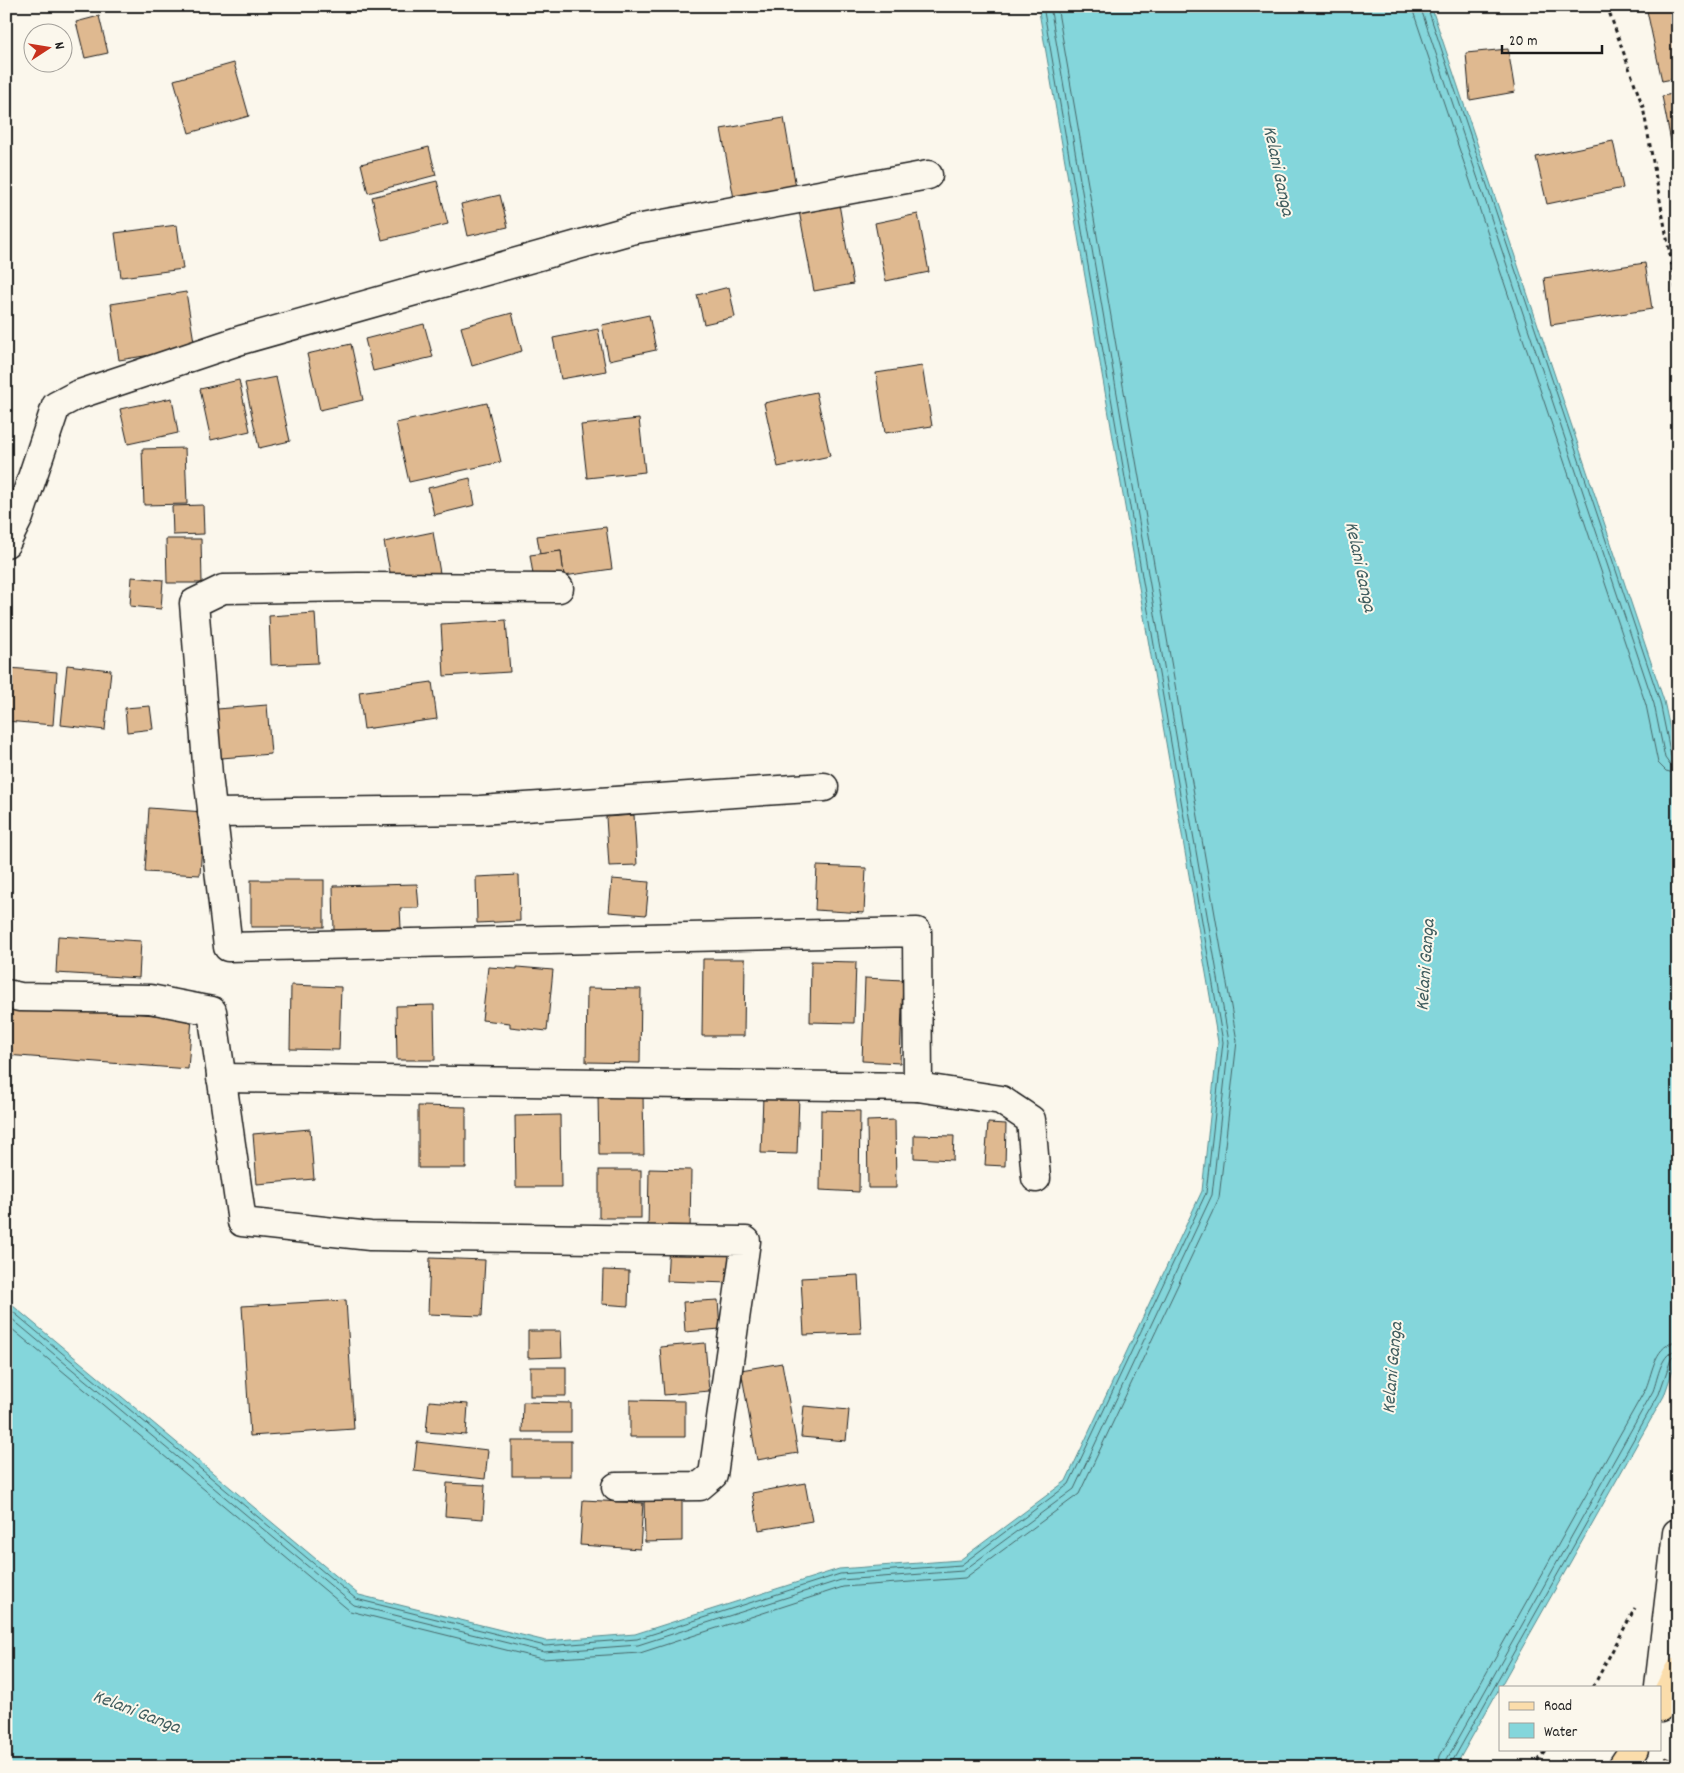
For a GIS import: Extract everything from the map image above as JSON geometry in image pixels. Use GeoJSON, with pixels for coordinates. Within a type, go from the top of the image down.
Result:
{"type":"FeatureCollection","features":[{"type":"Feature","properties":{"kind":"main road"},"geometry":{"type":"LineString","coordinates":[[1662,1704],[1678,1672]]}},
{"type":"Feature","properties":{"kind":"main road"},"geometry":{"type":"LineString","coordinates":[[1622,1767],[1633,1750]]}},
{"type":"Feature","properties":{"kind":"street"},"geometry":{"type":"LineString","coordinates":[[6,543],[19,517],[56,406],[77,395],[240,340],[631,230],[928,175]]}},
{"type":"Feature","properties":{"kind":"street"},"geometry":{"type":"LineString","coordinates":[[559,588],[358,587],[224,589],[194,603],[212,813],[228,947],[917,932],[918,1087]]}},
{"type":"Feature","properties":{"kind":"street"},"geometry":{"type":"LineString","coordinates":[[212,813],[480,810],[824,787]]}},
{"type":"Feature","properties":{"kind":"street"},"geometry":{"type":"LineString","coordinates":[[6,994],[20,997],[150,1000],[212,1011],[242,1222],[370,1236],[746,1241],[713,1475],[700,1486],[616,1487]]}},
{"type":"Feature","properties":{"kind":"street"},"geometry":{"type":"LineString","coordinates":[[221,1078],[918,1087],[1001,1100],[1031,1120],[1036,1178]]}},
{"type":"Feature","properties":{"kind":"street"},"geometry":{"type":"LineString","coordinates":[[1659,1686],[1677,1533]]}},
{"type":"Feature","properties":{"kind":"path"},"geometry":{"type":"LineString","coordinates":[[1607,6],[1643,107],[1678,299]]}},
{"type":"Feature","properties":{"kind":"path"},"geometry":{"type":"LineString","coordinates":[[1532,1767],[1546,1750]]}},
{"type":"Feature","properties":{"kind":"water","name":"Kelani Ganga"},"geometry":{"type":"Polygon","coordinates":[[[1038,6],[1431,6],[1664,701],[1678,767],[1678,1355],[1664,1396],[1455,1767],[6,1767],[6,1300],[359,1595],[546,1641],[635,1634],[839,1569],[960,1560],[1066,1481],[1202,1191],[1218,1042],[1038,6]]]}},
{"type":"Feature","properties":{"kind":"building"},"geometry":{"type":"Polygon","coordinates":[[[1646,6],[1678,6],[1678,78],[1662,81],[1646,6]]]}},
{"type":"Feature","properties":{"kind":"building"},"geometry":{"type":"Polygon","coordinates":[[[99,16],[108,53],[85,58],[76,22],[99,16]]]}},
{"type":"Feature","properties":{"kind":"building"},"geometry":{"type":"Polygon","coordinates":[[[1508,49],[1515,92],[1470,100],[1466,53],[1508,49]]]}},
{"type":"Feature","properties":{"kind":"building"},"geometry":{"type":"Polygon","coordinates":[[[234,63],[249,116],[189,133],[174,80],[234,63]]]}},
{"type":"Feature","properties":{"kind":"building"},"geometry":{"type":"Polygon","coordinates":[[[1678,93],[1678,177],[1662,96],[1678,93]]]}},
{"type":"Feature","properties":{"kind":"building"},"geometry":{"type":"Polygon","coordinates":[[[784,118],[797,193],[735,204],[721,129],[784,118]]]}},
{"type":"Feature","properties":{"kind":"building"},"geometry":{"type":"Polygon","coordinates":[[[1613,141],[1623,188],[1547,204],[1536,157],[1613,141]]]}},
{"type":"Feature","properties":{"kind":"building"},"geometry":{"type":"Polygon","coordinates":[[[429,147],[436,175],[368,193],[361,164],[429,147]]]}},
{"type":"Feature","properties":{"kind":"building"},"geometry":{"type":"Polygon","coordinates":[[[437,181],[448,224],[382,240],[372,197],[437,181]]]}},
{"type":"Feature","properties":{"kind":"building"},"geometry":{"type":"Polygon","coordinates":[[[500,195],[508,227],[468,236],[461,204],[500,195]]]}},
{"type":"Feature","properties":{"kind":"building"},"geometry":{"type":"Polygon","coordinates":[[[839,204],[853,284],[814,291],[799,211],[839,204]]]}},
{"type":"Feature","properties":{"kind":"building"},"geometry":{"type":"Polygon","coordinates":[[[918,214],[929,272],[886,281],[875,223],[918,214]]]}},
{"type":"Feature","properties":{"kind":"building"},"geometry":{"type":"Polygon","coordinates":[[[177,225],[183,269],[121,277],[115,233],[177,225]]]}},
{"type":"Feature","properties":{"kind":"building"},"geometry":{"type":"Polygon","coordinates":[[[1645,263],[1652,309],[1551,325],[1544,278],[1645,263]]]}},
{"type":"Feature","properties":{"kind":"building"},"geometry":{"type":"Polygon","coordinates":[[[729,287],[735,317],[704,324],[697,295],[729,287]]]}},
{"type":"Feature","properties":{"kind":"building"},"geometry":{"type":"Polygon","coordinates":[[[186,292],[195,348],[119,360],[111,304],[186,292]]]}},
{"type":"Feature","properties":{"kind":"building"},"geometry":{"type":"Polygon","coordinates":[[[512,313],[522,351],[472,366],[461,327],[512,313]]]}},
{"type":"Feature","properties":{"kind":"building"},"geometry":{"type":"Polygon","coordinates":[[[649,315],[656,350],[609,360],[602,325],[649,315]]]}},
{"type":"Feature","properties":{"kind":"building"},"geometry":{"type":"Polygon","coordinates":[[[424,324],[433,357],[373,371],[365,339],[424,324]]]}},
{"type":"Feature","properties":{"kind":"building"},"geometry":{"type":"Polygon","coordinates":[[[598,329],[606,371],[561,379],[553,338],[598,329]]]}},
{"type":"Feature","properties":{"kind":"building"},"geometry":{"type":"Polygon","coordinates":[[[351,344],[363,400],[320,410],[307,354],[351,344]]]}},
{"type":"Feature","properties":{"kind":"building"},"geometry":{"type":"Polygon","coordinates":[[[922,366],[932,426],[885,433],[876,373],[922,366]]]}},
{"type":"Feature","properties":{"kind":"building"},"geometry":{"type":"Polygon","coordinates":[[[276,377],[290,441],[259,448],[245,383],[276,377]]]}},
{"type":"Feature","properties":{"kind":"building"},"geometry":{"type":"Polygon","coordinates":[[[239,380],[250,431],[211,440],[200,389],[239,380]]]}},
{"type":"Feature","properties":{"kind":"building"},"geometry":{"type":"Polygon","coordinates":[[[816,392],[830,456],[778,467],[764,403],[816,392]]]}},
{"type":"Feature","properties":{"kind":"building"},"geometry":{"type":"Polygon","coordinates":[[[172,398],[178,433],[128,444],[120,409],[172,398]]]}},
{"type":"Feature","properties":{"kind":"building"},"geometry":{"type":"Polygon","coordinates":[[[487,403],[501,462],[409,482],[396,423],[487,403]]]}},
{"type":"Feature","properties":{"kind":"building"},"geometry":{"type":"Polygon","coordinates":[[[639,419],[645,472],[587,478],[581,425],[639,419]]]}},
{"type":"Feature","properties":{"kind":"building"},"geometry":{"type":"Polygon","coordinates":[[[185,448],[187,504],[144,505],[142,449],[185,448]]]}},
{"type":"Feature","properties":{"kind":"building"},"geometry":{"type":"Polygon","coordinates":[[[470,478],[475,505],[434,515],[428,488],[470,478]]]}},
{"type":"Feature","properties":{"kind":"building"},"geometry":{"type":"Polygon","coordinates":[[[203,505],[204,534],[173,535],[172,506],[203,505]]]}},
{"type":"Feature","properties":{"kind":"building"},"geometry":{"type":"Polygon","coordinates":[[[606,527],[612,569],[564,576],[561,551],[540,554],[537,536],[606,527]]]}},
{"type":"Feature","properties":{"kind":"building"},"geometry":{"type":"Polygon","coordinates":[[[433,532],[440,573],[392,582],[384,542],[433,532]]]}},
{"type":"Feature","properties":{"kind":"building"},"geometry":{"type":"Polygon","coordinates":[[[166,539],[201,539],[202,583],[167,583],[166,539]]]}},
{"type":"Feature","properties":{"kind":"building"},"geometry":{"type":"Polygon","coordinates":[[[561,551],[564,576],[534,581],[530,555],[561,551]]]}},
{"type":"Feature","properties":{"kind":"building"},"geometry":{"type":"Polygon","coordinates":[[[132,577],[163,580],[161,609],[130,606],[132,577]]]}},
{"type":"Feature","properties":{"kind":"building"},"geometry":{"type":"Polygon","coordinates":[[[315,613],[318,663],[271,665],[269,616],[315,613]]]}},
{"type":"Feature","properties":{"kind":"building"},"geometry":{"type":"Polygon","coordinates":[[[506,620],[510,672],[444,676],[441,624],[506,620]]]}},
{"type":"Feature","properties":{"kind":"building"},"geometry":{"type":"Polygon","coordinates":[[[67,665],[111,670],[105,730],[61,725],[67,665]]]}},
{"type":"Feature","properties":{"kind":"building"},"geometry":{"type":"Polygon","coordinates":[[[9,668],[57,672],[53,725],[6,721],[9,668]]]}},
{"type":"Feature","properties":{"kind":"building"},"geometry":{"type":"Polygon","coordinates":[[[432,682],[437,719],[364,729],[359,692],[432,682]]]}},
{"type":"Feature","properties":{"kind":"building"},"geometry":{"type":"Polygon","coordinates":[[[267,705],[271,754],[209,759],[205,710],[267,705]]]}},
{"type":"Feature","properties":{"kind":"building"},"geometry":{"type":"Polygon","coordinates":[[[150,706],[153,729],[127,732],[125,708],[150,706]]]}},
{"type":"Feature","properties":{"kind":"building"},"geometry":{"type":"Polygon","coordinates":[[[149,808],[204,812],[200,875],[145,872],[149,808]]]}},
{"type":"Feature","properties":{"kind":"building"},"geometry":{"type":"Polygon","coordinates":[[[634,815],[637,865],[609,866],[606,817],[634,815]]]}},
{"type":"Feature","properties":{"kind":"building"},"geometry":{"type":"Polygon","coordinates":[[[817,866],[866,868],[864,913],[815,910],[817,866]]]}},
{"type":"Feature","properties":{"kind":"building"},"geometry":{"type":"Polygon","coordinates":[[[519,875],[520,921],[477,923],[476,877],[519,875]]]}},
{"type":"Feature","properties":{"kind":"building"},"geometry":{"type":"Polygon","coordinates":[[[612,879],[649,882],[646,915],[609,912],[612,879]]]}},
{"type":"Feature","properties":{"kind":"building"},"geometry":{"type":"Polygon","coordinates":[[[251,880],[324,880],[324,927],[251,927],[251,880]]]}},
{"type":"Feature","properties":{"kind":"building"},"geometry":{"type":"Polygon","coordinates":[[[417,884],[419,908],[400,908],[401,928],[334,931],[333,886],[417,884]]]}},
{"type":"Feature","properties":{"kind":"building"},"geometry":{"type":"Polygon","coordinates":[[[58,936],[141,941],[139,978],[56,973],[58,936]]]}},
{"type":"Feature","properties":{"kind":"building"},"geometry":{"type":"Polygon","coordinates":[[[703,959],[745,959],[744,1036],[702,1036],[703,959]]]}},
{"type":"Feature","properties":{"kind":"building"},"geometry":{"type":"Polygon","coordinates":[[[811,961],[856,962],[854,1023],[810,1022],[811,961]]]}},
{"type":"Feature","properties":{"kind":"building"},"geometry":{"type":"Polygon","coordinates":[[[488,967],[553,970],[547,1031],[510,1027],[510,1023],[482,1020],[488,967]]]}},
{"type":"Feature","properties":{"kind":"building"},"geometry":{"type":"Polygon","coordinates":[[[865,978],[903,980],[900,1063],[862,1061],[865,978]]]}},
{"type":"Feature","properties":{"kind":"building"},"geometry":{"type":"Polygon","coordinates":[[[291,985],[341,987],[339,1050],[290,1049],[291,985]]]}},
{"type":"Feature","properties":{"kind":"building"},"geometry":{"type":"Polygon","coordinates":[[[587,988],[641,989],[640,1063],[586,1062],[587,988]]]}},
{"type":"Feature","properties":{"kind":"building"},"geometry":{"type":"Polygon","coordinates":[[[6,1003],[192,1018],[188,1069],[6,1055],[6,1003]]]}},
{"type":"Feature","properties":{"kind":"building"},"geometry":{"type":"Polygon","coordinates":[[[434,1005],[435,1060],[397,1060],[396,1006],[434,1005]]]}},
{"type":"Feature","properties":{"kind":"building"},"geometry":{"type":"Polygon","coordinates":[[[643,1094],[644,1155],[599,1155],[598,1095],[643,1094]]]}},
{"type":"Feature","properties":{"kind":"building"},"geometry":{"type":"Polygon","coordinates":[[[763,1096],[799,1097],[797,1154],[761,1153],[763,1096]]]}},
{"type":"Feature","properties":{"kind":"building"},"geometry":{"type":"Polygon","coordinates":[[[418,1106],[466,1107],[466,1168],[418,1168],[418,1106]]]}},
{"type":"Feature","properties":{"kind":"building"},"geometry":{"type":"Polygon","coordinates":[[[821,1110],[860,1111],[859,1192],[820,1190],[821,1110]]]}},
{"type":"Feature","properties":{"kind":"building"},"geometry":{"type":"Polygon","coordinates":[[[560,1115],[561,1187],[516,1187],[515,1116],[560,1115]]]}},
{"type":"Feature","properties":{"kind":"building"},"geometry":{"type":"Polygon","coordinates":[[[895,1120],[896,1188],[868,1188],[867,1121],[895,1120]]]}},
{"type":"Feature","properties":{"kind":"building"},"geometry":{"type":"Polygon","coordinates":[[[988,1123],[1006,1124],[1005,1166],[985,1165],[988,1123]]]}},
{"type":"Feature","properties":{"kind":"building"},"geometry":{"type":"Polygon","coordinates":[[[310,1129],[314,1179],[257,1184],[253,1134],[310,1129]]]}},
{"type":"Feature","properties":{"kind":"building"},"geometry":{"type":"Polygon","coordinates":[[[914,1135],[954,1136],[953,1160],[914,1158],[914,1135]]]}},
{"type":"Feature","properties":{"kind":"building"},"geometry":{"type":"Polygon","coordinates":[[[649,1169],[691,1170],[690,1232],[648,1230],[649,1169]]]}},
{"type":"Feature","properties":{"kind":"building"},"geometry":{"type":"Polygon","coordinates":[[[599,1170],[641,1170],[641,1218],[599,1218],[599,1170]]]}},
{"type":"Feature","properties":{"kind":"building"},"geometry":{"type":"Polygon","coordinates":[[[669,1242],[732,1245],[730,1283],[667,1281],[669,1242]]]}},
{"type":"Feature","properties":{"kind":"building"},"geometry":{"type":"Polygon","coordinates":[[[430,1258],[485,1260],[482,1316],[428,1314],[430,1258]]]}},
{"type":"Feature","properties":{"kind":"building"},"geometry":{"type":"Polygon","coordinates":[[[603,1270],[629,1271],[628,1306],[602,1304],[603,1270]]]}},
{"type":"Feature","properties":{"kind":"building"},"geometry":{"type":"Polygon","coordinates":[[[858,1275],[861,1333],[804,1335],[801,1278],[858,1275]]]}},
{"type":"Feature","properties":{"kind":"building"},"geometry":{"type":"Polygon","coordinates":[[[346,1300],[354,1429],[250,1436],[242,1306],[346,1300]]]}},
{"type":"Feature","properties":{"kind":"building"},"geometry":{"type":"Polygon","coordinates":[[[718,1300],[720,1329],[685,1332],[683,1302],[718,1300]]]}},
{"type":"Feature","properties":{"kind":"building"},"geometry":{"type":"Polygon","coordinates":[[[528,1331],[561,1331],[562,1357],[528,1358],[528,1331]]]}},
{"type":"Feature","properties":{"kind":"building"},"geometry":{"type":"Polygon","coordinates":[[[705,1343],[709,1391],[664,1395],[660,1347],[705,1343]]]}},
{"type":"Feature","properties":{"kind":"building"},"geometry":{"type":"Polygon","coordinates":[[[782,1363],[798,1453],[757,1460],[741,1370],[782,1363]]]}},
{"type":"Feature","properties":{"kind":"building"},"geometry":{"type":"Polygon","coordinates":[[[530,1367],[566,1367],[566,1396],[530,1396],[530,1367]]]}},
{"type":"Feature","properties":{"kind":"building"},"geometry":{"type":"Polygon","coordinates":[[[630,1400],[685,1401],[685,1437],[630,1437],[630,1400]]]}},
{"type":"Feature","properties":{"kind":"building"},"geometry":{"type":"Polygon","coordinates":[[[429,1401],[468,1404],[466,1435],[426,1432],[429,1401]]]}},
{"type":"Feature","properties":{"kind":"building"},"geometry":{"type":"Polygon","coordinates":[[[523,1402],[571,1403],[571,1432],[522,1432],[523,1402]]]}},
{"type":"Feature","properties":{"kind":"building"},"geometry":{"type":"Polygon","coordinates":[[[804,1406],[849,1410],[846,1441],[801,1437],[804,1406]]]}},
{"type":"Feature","properties":{"kind":"building"},"geometry":{"type":"Polygon","coordinates":[[[512,1441],[571,1441],[571,1476],[512,1476],[512,1441]]]}},
{"type":"Feature","properties":{"kind":"building"},"geometry":{"type":"Polygon","coordinates":[[[417,1442],[488,1450],[485,1479],[414,1471],[417,1442]]]}},
{"type":"Feature","properties":{"kind":"building"},"geometry":{"type":"Polygon","coordinates":[[[447,1483],[485,1485],[483,1519],[445,1516],[447,1483]]]}},
{"type":"Feature","properties":{"kind":"building"},"geometry":{"type":"Polygon","coordinates":[[[805,1483],[812,1521],[759,1530],[752,1493],[805,1483]]]}},
{"type":"Feature","properties":{"kind":"building"},"geometry":{"type":"Polygon","coordinates":[[[583,1500],[643,1503],[640,1549],[580,1545],[583,1500]]]}},
{"type":"Feature","properties":{"kind":"building"},"geometry":{"type":"Polygon","coordinates":[[[644,1500],[682,1500],[682,1541],[645,1542],[644,1500]]]}},
{"type":"Feature","properties":{"kind":"building"},"geometry":{"type":"Polygon","coordinates":[[[1665,1757],[1678,1763],[1678,1767],[1661,1767],[1665,1757]]]}}]}
